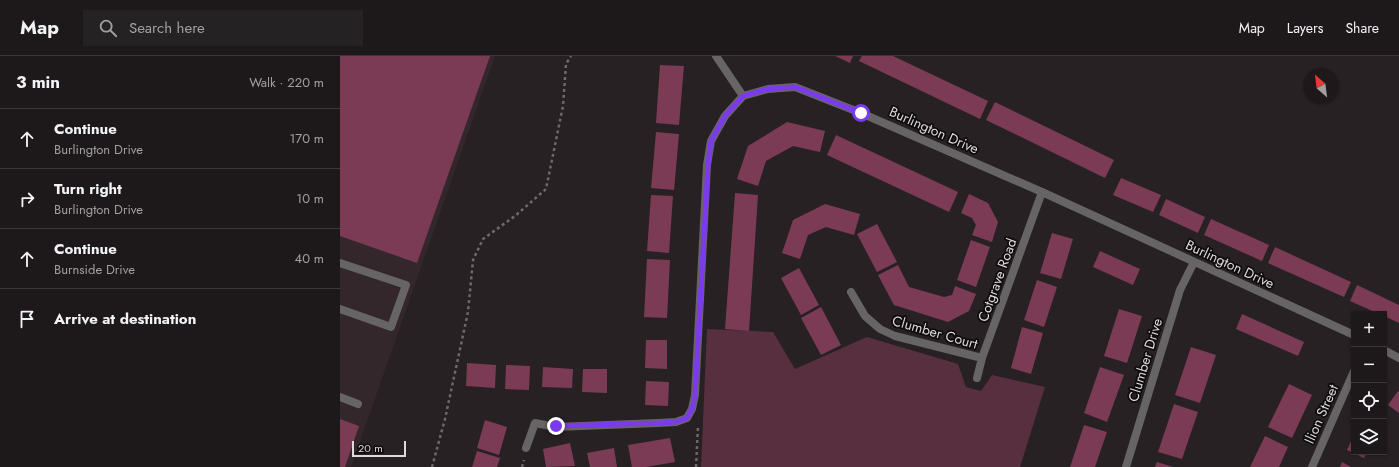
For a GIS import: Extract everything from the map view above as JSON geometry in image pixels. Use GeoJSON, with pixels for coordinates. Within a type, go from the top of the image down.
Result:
{"type":"FeatureCollection","features":[{"type":"Feature","properties":{"kind":"street"},"geometry":{"type":"LineString","coordinates":[[526,448],[535,423],[556,426],[676,422],[687,418],[692,409],[695,395],[708,165],[711,141],[725,116],[743,96],[716,56]]}},
{"type":"Feature","properties":{"kind":"street","name":"Burlington Drive"},"geometry":{"type":"LineString","coordinates":[[743,96],[768,89],[795,87],[861,113],[1042,192],[1351,334]]}},
{"type":"Feature","properties":{"kind":"street","name":"Cotgrave Road"},"geometry":{"type":"LineString","coordinates":[[977,378],[982,358],[1042,192]]}},
{"type":"Feature","properties":{"kind":"street","name":"Clumber Drive"},"geometry":{"type":"LineString","coordinates":[[1126,467],[1180,290],[1194,262]]}},
{"type":"Feature","properties":{"kind":"street"},"geometry":{"type":"LineString","coordinates":[[340,263],[406,285],[391,327],[340,309]]}},
{"type":"Feature","properties":{"kind":"street","name":"Clumber Court"},"geometry":{"type":"LineString","coordinates":[[851,292],[865,316],[880,329],[895,336],[982,358]]}},
{"type":"Feature","properties":{"kind":"street"},"geometry":{"type":"LineString","coordinates":[[1387,352],[1399,358]]}},
{"type":"Feature","properties":{"kind":"street","name":"Ilion Street"},"geometry":{"type":"LineString","coordinates":[[1312,467],[1351,378]]}},
{"type":"Feature","properties":{"kind":"street"},"geometry":{"type":"LineString","coordinates":[[340,397],[358,404]]}},
{"type":"Feature","properties":{"kind":"path"},"geometry":{"type":"LineString","coordinates":[[432,467],[445,419],[468,312],[473,260],[484,239],[515,216],[546,189],[563,106],[566,64],[571,56]]}},
{"type":"Feature","properties":{"kind":"path"},"geometry":{"type":"LineString","coordinates":[[692,409],[699,416],[696,467]]}},
{"type":"Feature","properties":{"kind":"shaded area"},"geometry":{"type":"Polygon","coordinates":[[[340,56],[495,56],[351,467],[340,467],[340,56]]]}},
{"type":"Feature","properties":{"kind":"shaded area"},"geometry":{"type":"Polygon","coordinates":[[[707,329],[773,332],[795,369],[867,337],[958,364],[966,387],[981,391],[992,375],[1045,387],[1020,467],[701,467],[707,329]]]}},
{"type":"Feature","properties":{"kind":"building"},"geometry":{"type":"Polygon","coordinates":[[[340,56],[490,56],[417,263],[340,236],[340,56]]]}},
{"type":"Feature","properties":{"kind":"building"},"geometry":{"type":"Polygon","coordinates":[[[835,56],[853,56],[850,63],[835,56]]]}},
{"type":"Feature","properties":{"kind":"building"},"geometry":{"type":"Polygon","coordinates":[[[862,56],[893,56],[988,101],[980,119],[859,61],[862,56]]]}},
{"type":"Feature","properties":{"kind":"building"},"geometry":{"type":"Polygon","coordinates":[[[660,65],[684,66],[679,125],[656,123],[660,65]]]}},
{"type":"Feature","properties":{"kind":"building"},"geometry":{"type":"Polygon","coordinates":[[[995,102],[1114,160],[1105,178],[986,120],[995,102]]]}},
{"type":"Feature","properties":{"kind":"building"},"geometry":{"type":"Polygon","coordinates":[[[787,122],[825,131],[820,152],[793,146],[766,161],[758,186],[737,179],[748,146],[787,122]]]}},
{"type":"Feature","properties":{"kind":"building"},"geometry":{"type":"Polygon","coordinates":[[[656,132],[679,134],[674,190],[651,188],[656,132]]]}},
{"type":"Feature","properties":{"kind":"building"},"geometry":{"type":"Polygon","coordinates":[[[836,135],[958,192],[949,212],[827,155],[836,135]]]}},
{"type":"Feature","properties":{"kind":"building"},"geometry":{"type":"Polygon","coordinates":[[[1121,178],[1161,195],[1153,212],[1113,195],[1121,178]]]}},
{"type":"Feature","properties":{"kind":"building"},"geometry":{"type":"Polygon","coordinates":[[[735,193],[758,195],[749,331],[725,329],[735,193]]]}},
{"type":"Feature","properties":{"kind":"building"},"geometry":{"type":"Polygon","coordinates":[[[969,194],[988,203],[998,222],[992,242],[972,235],[976,225],[972,218],[961,213],[969,194]]]}},
{"type":"Feature","properties":{"kind":"building"},"geometry":{"type":"Polygon","coordinates":[[[651,195],[673,196],[669,253],[647,251],[651,195]]]}},
{"type":"Feature","properties":{"kind":"building"},"geometry":{"type":"Polygon","coordinates":[[[1166,199],[1205,217],[1198,233],[1159,215],[1166,199]]]}},
{"type":"Feature","properties":{"kind":"building"},"geometry":{"type":"Polygon","coordinates":[[[825,204],[860,214],[854,235],[826,227],[808,235],[800,259],[782,253],[793,220],[825,204]]]}},
{"type":"Feature","properties":{"kind":"building"},"geometry":{"type":"Polygon","coordinates":[[[1211,219],[1269,245],[1262,261],[1204,235],[1211,219]]]}},
{"type":"Feature","properties":{"kind":"building"},"geometry":{"type":"Polygon","coordinates":[[[877,224],[897,262],[877,272],[857,234],[877,224]]]}},
{"type":"Feature","properties":{"kind":"building"},"geometry":{"type":"Polygon","coordinates":[[[1052,233],[1073,239],[1061,279],[1040,273],[1052,233]]]}},
{"type":"Feature","properties":{"kind":"building"},"geometry":{"type":"Polygon","coordinates":[[[971,240],[990,247],[976,287],[957,280],[971,240]]]}},
{"type":"Feature","properties":{"kind":"building"},"geometry":{"type":"Polygon","coordinates":[[[1275,247],[1351,282],[1344,297],[1268,263],[1275,247]]]}},
{"type":"Feature","properties":{"kind":"building"},"geometry":{"type":"Polygon","coordinates":[[[1100,251],[1140,269],[1133,285],[1093,267],[1100,251]]]}},
{"type":"Feature","properties":{"kind":"building"},"geometry":{"type":"Polygon","coordinates":[[[647,259],[670,260],[667,318],[644,317],[647,259]]]}},
{"type":"Feature","properties":{"kind":"building"},"geometry":{"type":"Polygon","coordinates":[[[898,265],[909,287],[944,297],[952,295],[955,286],[976,294],[969,311],[948,322],[894,305],[878,275],[898,265]]]}},
{"type":"Feature","properties":{"kind":"building"},"geometry":{"type":"Polygon","coordinates":[[[799,268],[819,305],[801,315],[781,278],[799,268]]]}},
{"type":"Feature","properties":{"kind":"building"},"geometry":{"type":"Polygon","coordinates":[[[1037,280],[1057,287],[1044,327],[1024,320],[1037,280]]]}},
{"type":"Feature","properties":{"kind":"building"},"geometry":{"type":"Polygon","coordinates":[[[1357,285],[1399,305],[1399,323],[1387,317],[1387,311],[1372,311],[1350,301],[1357,285]]]}},
{"type":"Feature","properties":{"kind":"building"},"geometry":{"type":"Polygon","coordinates":[[[821,307],[841,345],[821,355],[801,318],[821,307]]]}},
{"type":"Feature","properties":{"kind":"building"},"geometry":{"type":"Polygon","coordinates":[[[1119,309],[1142,316],[1127,363],[1104,356],[1119,309]]]}},
{"type":"Feature","properties":{"kind":"building"},"geometry":{"type":"Polygon","coordinates":[[[1242,314],[1304,342],[1298,356],[1236,329],[1242,314]]]}},
{"type":"Feature","properties":{"kind":"building"},"geometry":{"type":"Polygon","coordinates":[[[1022,327],[1043,333],[1031,374],[1011,368],[1022,327]]]}},
{"type":"Feature","properties":{"kind":"building"},"geometry":{"type":"Polygon","coordinates":[[[646,340],[667,340],[667,369],[645,368],[646,340]]]}},
{"type":"Feature","properties":{"kind":"building"},"geometry":{"type":"Polygon","coordinates":[[[1191,347],[1216,355],[1200,403],[1175,395],[1191,347]]]}},
{"type":"Feature","properties":{"kind":"building"},"geometry":{"type":"Polygon","coordinates":[[[467,363],[496,365],[495,388],[466,386],[467,363]]]}},
{"type":"Feature","properties":{"kind":"building"},"geometry":{"type":"Polygon","coordinates":[[[506,365],[530,366],[529,390],[505,389],[506,365]]]}},
{"type":"Feature","properties":{"kind":"building"},"geometry":{"type":"Polygon","coordinates":[[[543,367],[573,369],[572,388],[542,387],[543,367]]]}},
{"type":"Feature","properties":{"kind":"building"},"geometry":{"type":"Polygon","coordinates":[[[1100,367],[1124,375],[1107,422],[1084,413],[1100,367]]]}},
{"type":"Feature","properties":{"kind":"building"},"geometry":{"type":"Polygon","coordinates":[[[583,369],[607,369],[607,393],[582,392],[583,369]]]}},
{"type":"Feature","properties":{"kind":"building"},"geometry":{"type":"Polygon","coordinates":[[[646,381],[669,382],[668,406],[645,405],[646,381]]]}},
{"type":"Feature","properties":{"kind":"building"},"geometry":{"type":"Polygon","coordinates":[[[1289,384],[1312,395],[1292,438],[1268,427],[1289,384]]]}},
{"type":"Feature","properties":{"kind":"building"},"geometry":{"type":"Polygon","coordinates":[[[1398,391],[1399,392],[1399,413],[1388,405],[1398,391]]]}},
{"type":"Feature","properties":{"kind":"building"},"geometry":{"type":"Polygon","coordinates":[[[1174,404],[1198,412],[1182,459],[1158,452],[1174,404]]]}},
{"type":"Feature","properties":{"kind":"building"},"geometry":{"type":"Polygon","coordinates":[[[340,419],[359,426],[345,467],[340,467],[340,419]]]}},
{"type":"Feature","properties":{"kind":"building"},"geometry":{"type":"Polygon","coordinates":[[[485,420],[507,427],[499,455],[477,448],[485,420]]]}},
{"type":"Feature","properties":{"kind":"building"},"geometry":{"type":"Polygon","coordinates":[[[1084,425],[1107,432],[1095,467],[1070,467],[1084,425]]]}},
{"type":"Feature","properties":{"kind":"building"},"geometry":{"type":"Polygon","coordinates":[[[1265,436],[1288,447],[1279,467],[1250,467],[1265,436]]]}},
{"type":"Feature","properties":{"kind":"building"},"geometry":{"type":"Polygon","coordinates":[[[670,438],[675,462],[646,467],[632,467],[628,445],[670,438]]]}},
{"type":"Feature","properties":{"kind":"building"},"geometry":{"type":"Polygon","coordinates":[[[1351,441],[1351,452],[1347,450],[1351,441]]]}},
{"type":"Feature","properties":{"kind":"building"},"geometry":{"type":"Polygon","coordinates":[[[570,443],[575,466],[546,467],[543,449],[570,443]]]}},
{"type":"Feature","properties":{"kind":"building"},"geometry":{"type":"Polygon","coordinates":[[[614,448],[617,467],[590,467],[587,453],[614,448]]]}},
{"type":"Feature","properties":{"kind":"building"},"geometry":{"type":"Polygon","coordinates":[[[477,451],[500,458],[497,467],[472,467],[477,451]]]}},
{"type":"Feature","properties":{"kind":"building"},"geometry":{"type":"Polygon","coordinates":[[[1358,455],[1366,455],[1364,458],[1358,455]]]}},
{"type":"Feature","properties":{"kind":"building"},"geometry":{"type":"Polygon","coordinates":[[[1157,462],[1173,467],[1155,467],[1157,462]]]}},
{"type":"Feature","properties":{"kind":"building"},"geometry":{"type":"Polygon","coordinates":[[[1342,462],[1351,467],[1340,467],[1342,462]]]}},
{"type":"Feature","properties":{"kind":"route"},"geometry":{"type":"LineString","coordinates":[[556,426],[676,422],[687,418],[692,409],[695,395],[708,165],[711,141],[725,116],[743,96],[768,89],[795,87],[861,113]]}}]}
